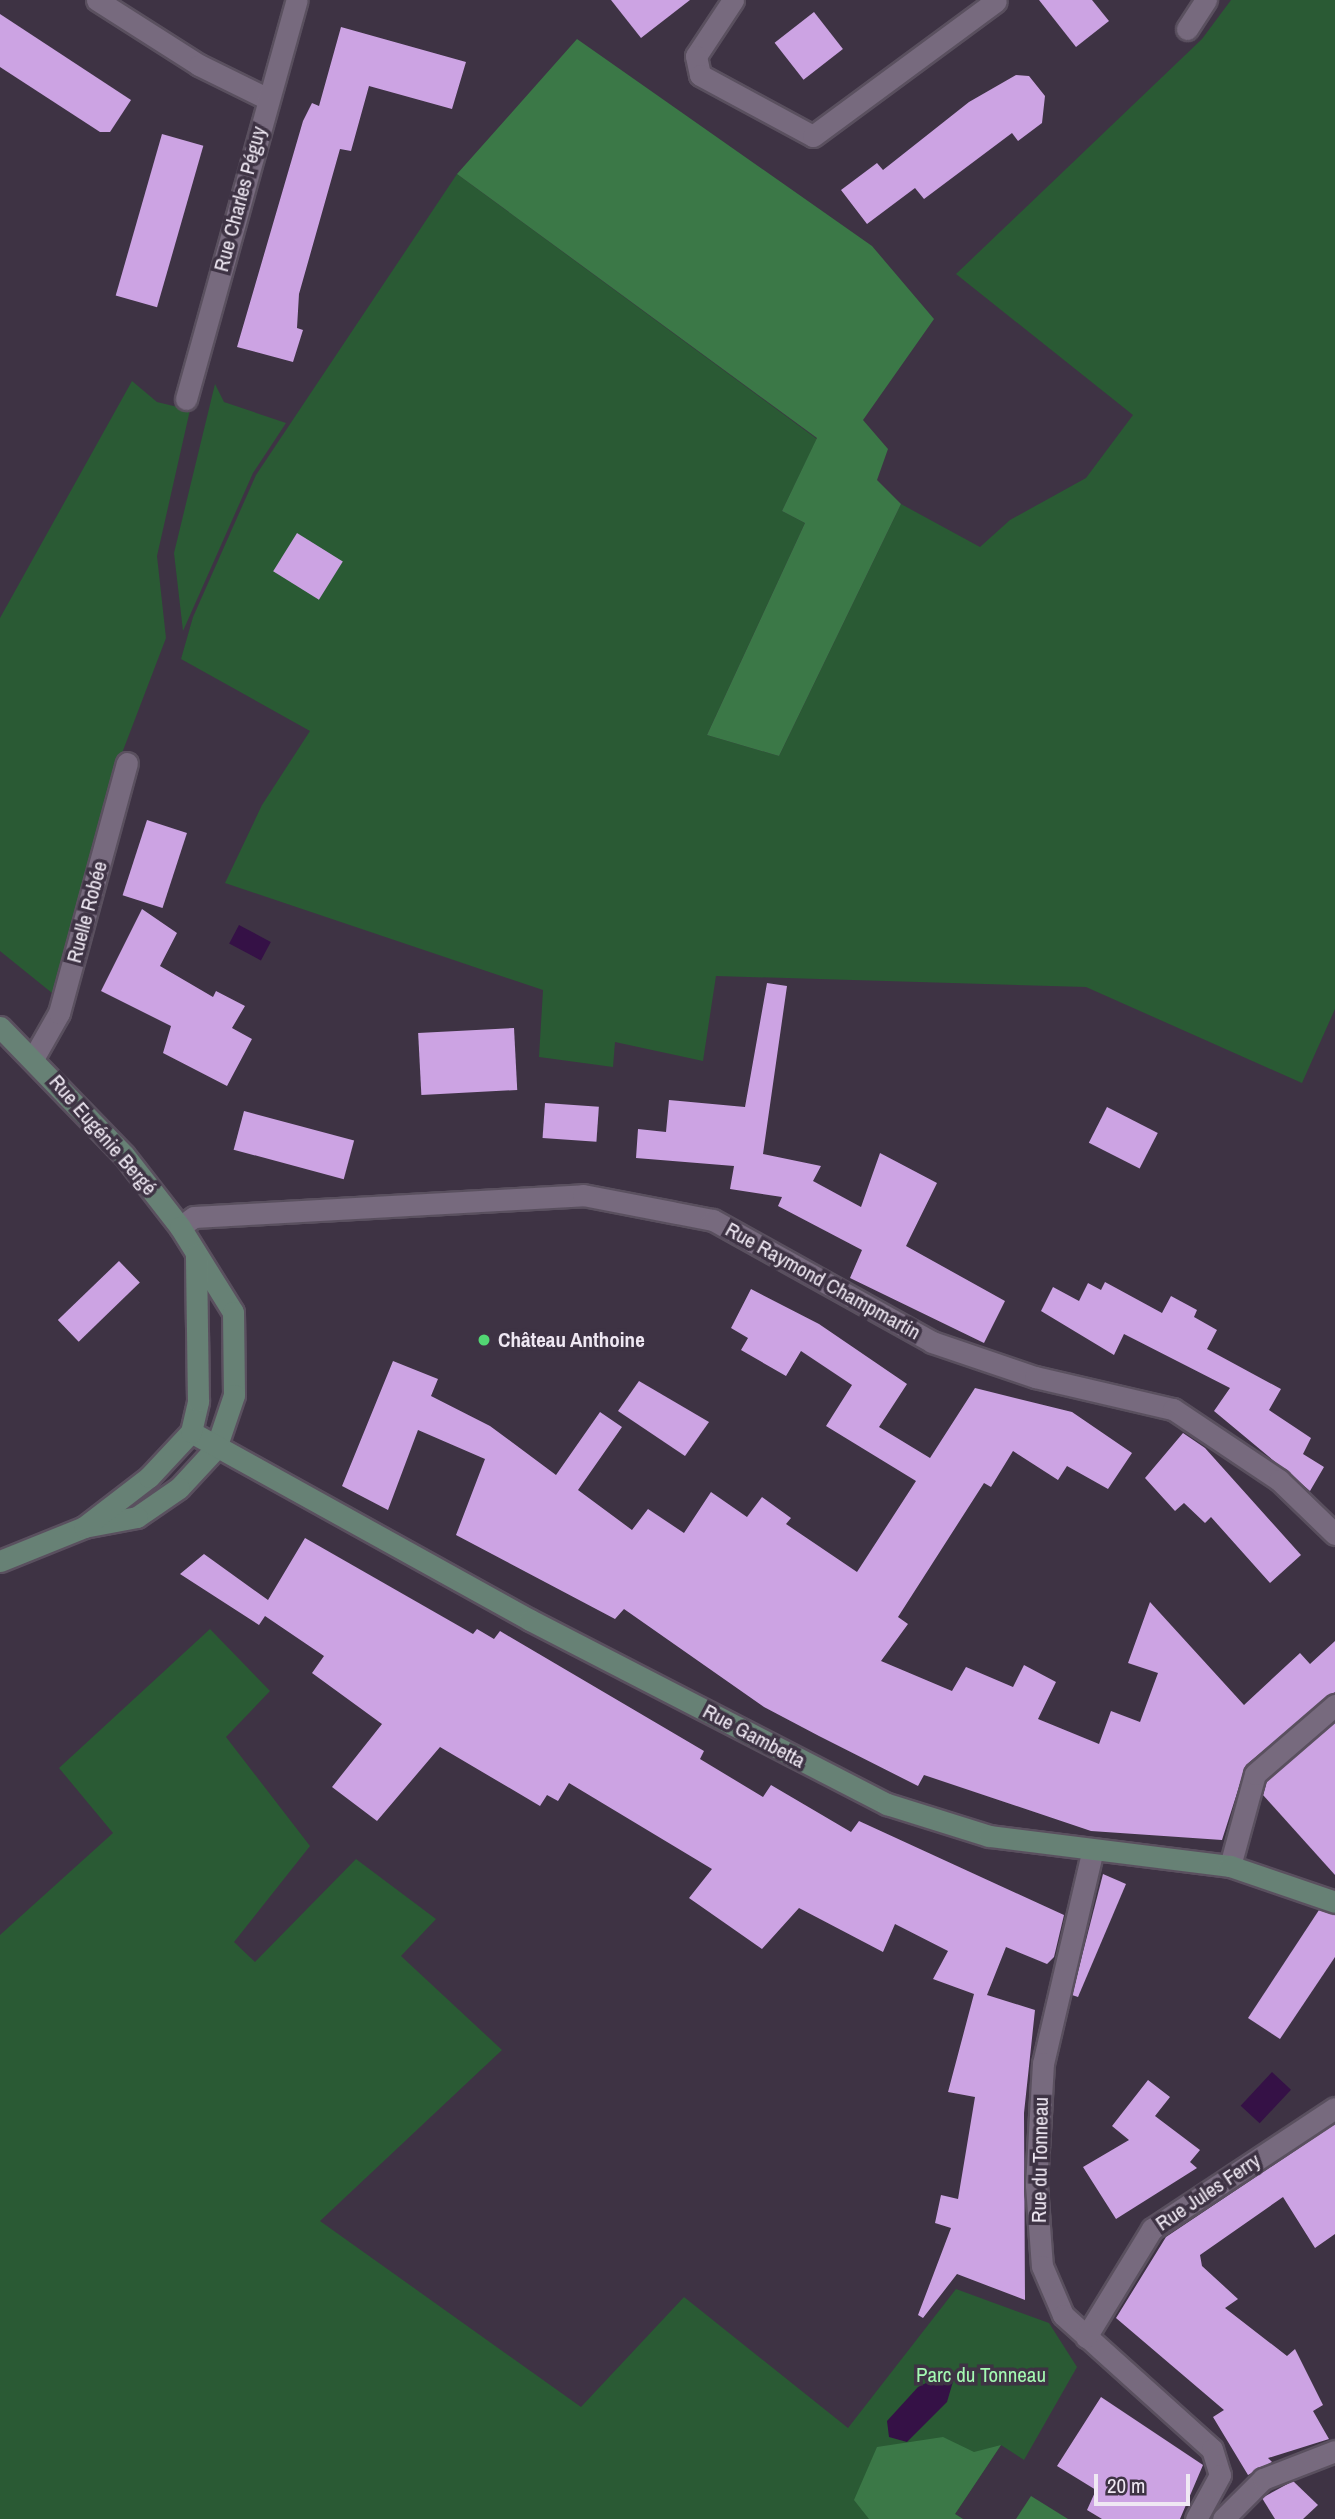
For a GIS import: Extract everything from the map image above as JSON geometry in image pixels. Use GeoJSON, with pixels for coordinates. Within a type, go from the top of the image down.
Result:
{"type":"FeatureCollection","features":[{"type":"Feature","properties":{"kind":"street"},"geometry":{"type":"LineString","coordinates":[[97,0],[199,65],[268,99]]}},
{"type":"Feature","properties":{"kind":"street","name":"Rue Charles Péguy"},"geometry":{"type":"LineString","coordinates":[[186,399],[297,0]]}},
{"type":"Feature","properties":{"kind":"street"},"geometry":{"type":"LineString","coordinates":[[733,0],[696,56],[696,67],[705,79],[813,136],[996,1]]}},
{"type":"Feature","properties":{"kind":"street"},"geometry":{"type":"LineString","coordinates":[[1187,29],[1206,0]]}},
{"type":"Feature","properties":{"kind":"street","name":"Ruelle Robée"},"geometry":{"type":"LineString","coordinates":[[34,1057],[59,1013],[127,763]]}},
{"type":"Feature","properties":{"kind":"street","name":"Rue Eugénie Bergé"},"geometry":{"type":"LineString","coordinates":[[0,1027],[34,1057],[180,1227],[233,1312],[236,1328],[234,1395],[216,1448]]}},
{"type":"Feature","properties":{"kind":"street","name":"Rue Raymond Champmartin"},"geometry":{"type":"LineString","coordinates":[[180,1227],[194,1217],[583,1195],[713,1220],[932,1342],[1035,1377],[1172,1409],[1279,1480],[1335,1534]]}},
{"type":"Feature","properties":{"kind":"street"},"geometry":{"type":"LineString","coordinates":[[84,1527],[149,1477],[191,1432],[198,1401],[196,1252]]}},
{"type":"Feature","properties":{"kind":"street","name":"Rue Gambetta"},"geometry":{"type":"LineString","coordinates":[[191,1432],[216,1448],[887,1804],[989,1836],[1092,1853],[1230,1866],[1335,1902]]}},
{"type":"Feature","properties":{"kind":"street"},"geometry":{"type":"LineString","coordinates":[[0,1561],[84,1527],[137,1517],[179,1488],[216,1448]]}},
{"type":"Feature","properties":{"kind":"street"},"geometry":{"type":"LineString","coordinates":[[1230,1866],[1255,1774],[1335,1705]]}},
{"type":"Feature","properties":{"kind":"street","name":"Rue du Tonneau"},"geometry":{"type":"LineString","coordinates":[[1092,1853],[1043,2063],[1036,2185],[1048,2285],[1063,2315],[1212,2449],[1220,2475],[1196,2519]]}},
{"type":"Feature","properties":{"kind":"street","name":"Rue Jules Ferry"},"geometry":{"type":"LineString","coordinates":[[1086,2337],[1152,2229],[1335,2108]]}},
{"type":"Feature","properties":{"kind":"street"},"geometry":{"type":"LineString","coordinates":[[1223,2519],[1263,2479],[1335,2451]]}},
{"type":"Feature","properties":{"kind":"green space"},"geometry":{"type":"Polygon","coordinates":[[[1231,0],[1335,0],[1335,1009],[1302,1083],[1086,987],[716,976],[703,1061],[615,1042],[613,1067],[539,1057],[543,990],[225,883],[262,805],[310,731],[181,659],[193,617],[256,475],[457,174],[817,439],[782,511],[805,523],[707,735],[779,756],[901,504],[980,547],[1010,520],[1086,478],[1133,415],[956,274],[1202,39],[1231,0]]]}},
{"type":"Feature","properties":{"kind":"green space"},"geometry":{"type":"Polygon","coordinates":[[[577,39],[872,246],[934,319],[863,420],[888,449],[877,480],[901,504],[779,756],[707,735],[805,523],[782,511],[817,438],[457,174],[577,39]]]}},
{"type":"Feature","properties":{"kind":"green space"},"geometry":{"type":"Polygon","coordinates":[[[132,381],[157,402],[190,410],[157,556],[166,638],[119,761],[57,997],[0,951],[0,618],[132,381]]]}},
{"type":"Feature","properties":{"kind":"green space"},"geometry":{"type":"Polygon","coordinates":[[[215,384],[224,402],[286,423],[253,473],[183,631],[174,553],[215,384]]]}},
{"type":"Feature","properties":{"kind":"green space","name":"Parc du Tonneau"},"geometry":{"type":"Polygon","coordinates":[[[210,1629],[270,1691],[226,1737],[310,1846],[234,1942],[255,1962],[356,1859],[436,1919],[401,1956],[502,2050],[320,2221],[581,2407],[684,2297],[848,2428],[956,2289],[1049,2323],[1077,2367],[1024,2460],[1001,2445],[955,2514],[963,2519],[0,2519],[0,1935],[113,1833],[59,1768],[210,1629]]]}},
{"type":"Feature","properties":{"kind":"green space"},"geometry":{"type":"Polygon","coordinates":[[[943,2437],[974,2452],[1001,2445],[955,2514],[963,2519],[869,2519],[854,2500],[877,2447],[943,2437]]]}},
{"type":"Feature","properties":{"kind":"green space"},"geometry":{"type":"Polygon","coordinates":[[[1031,2496],[1068,2519],[1016,2519],[1031,2496]]]}},
{"type":"Feature","properties":{"kind":"shaded area"},"geometry":{"type":"Polygon","coordinates":[[[239,925],[271,942],[261,960],[229,944],[239,925]]]}},
{"type":"Feature","properties":{"kind":"shaded area"},"geometry":{"type":"Polygon","coordinates":[[[1272,2072],[1291,2090],[1260,2123],[1241,2106],[1272,2072]]]}},
{"type":"Feature","properties":{"kind":"shaded area"},"geometry":{"type":"Polygon","coordinates":[[[946,2373],[954,2378],[947,2402],[907,2442],[889,2437],[887,2421],[918,2387],[946,2373]]]}},
{"type":"Feature","properties":{"kind":"building"},"geometry":{"type":"Polygon","coordinates":[[[611,0],[690,0],[641,38],[611,0]]]}},
{"type":"Feature","properties":{"kind":"building"},"geometry":{"type":"Polygon","coordinates":[[[1039,0],[1092,0],[1109,21],[1076,47],[1039,0]]]}},
{"type":"Feature","properties":{"kind":"building"},"geometry":{"type":"Polygon","coordinates":[[[814,12],[843,49],[804,80],[775,43],[814,12]]]}},
{"type":"Feature","properties":{"kind":"building"},"geometry":{"type":"Polygon","coordinates":[[[0,14],[131,100],[110,132],[100,132],[0,67],[0,14]]]}},
{"type":"Feature","properties":{"kind":"building"},"geometry":{"type":"Polygon","coordinates":[[[341,27],[466,62],[452,109],[369,86],[351,151],[340,149],[299,294],[297,328],[303,330],[293,362],[237,347],[303,121],[312,103],[319,106],[341,27]]]}},
{"type":"Feature","properties":{"kind":"building"},"geometry":{"type":"Polygon","coordinates":[[[1016,75],[1029,76],[1045,96],[1042,123],[1018,141],[1012,133],[924,199],[915,188],[867,224],[841,190],[877,163],[883,170],[969,102],[1016,75]]]}},
{"type":"Feature","properties":{"kind":"building"},"geometry":{"type":"Polygon","coordinates":[[[162,134],[203,146],[157,307],[116,295],[162,134]]]}},
{"type":"Feature","properties":{"kind":"building"},"geometry":{"type":"Polygon","coordinates":[[[297,533],[343,562],[319,600],[273,571],[297,533]]]}},
{"type":"Feature","properties":{"kind":"building"},"geometry":{"type":"Polygon","coordinates":[[[147,820],[187,833],[163,908],[123,895],[147,820]]]}},
{"type":"Feature","properties":{"kind":"building"},"geometry":{"type":"Polygon","coordinates":[[[142,909],[177,933],[160,966],[213,997],[216,991],[245,1006],[232,1028],[252,1039],[227,1086],[163,1053],[171,1026],[101,991],[142,909]]]}},
{"type":"Feature","properties":{"kind":"building"},"geometry":{"type":"Polygon","coordinates":[[[767,983],[787,986],[763,1154],[821,1166],[813,1181],[861,1207],[880,1153],[937,1183],[906,1246],[1005,1301],[984,1343],[850,1278],[862,1250],[778,1206],[782,1197],[730,1189],[734,1166],[636,1158],[638,1129],[666,1132],[669,1100],[745,1107],[767,983]]]}},
{"type":"Feature","properties":{"kind":"building"},"geometry":{"type":"Polygon","coordinates":[[[514,1028],[517,1090],[421,1095],[418,1033],[514,1028]]]}},
{"type":"Feature","properties":{"kind":"building"},"geometry":{"type":"Polygon","coordinates":[[[545,1103],[599,1107],[596,1142],[543,1138],[545,1103]]]}},
{"type":"Feature","properties":{"kind":"building"},"geometry":{"type":"Polygon","coordinates":[[[1107,1107],[1158,1133],[1140,1169],[1089,1143],[1107,1107]]]}},
{"type":"Feature","properties":{"kind":"building"},"geometry":{"type":"Polygon","coordinates":[[[244,1111],[354,1141],[344,1179],[234,1150],[244,1111]]]}},
{"type":"Feature","properties":{"kind":"building"},"geometry":{"type":"Polygon","coordinates":[[[119,1261],[140,1283],[79,1342],[58,1320],[119,1261]]]}},
{"type":"Feature","properties":{"kind":"building"},"geometry":{"type":"Polygon","coordinates":[[[1105,1282],[1162,1313],[1171,1296],[1197,1310],[1194,1317],[1217,1330],[1207,1349],[1281,1389],[1269,1410],[1311,1438],[1303,1454],[1324,1467],[1310,1491],[1214,1411],[1230,1388],[1124,1334],[1114,1355],[1041,1311],[1053,1287],[1079,1301],[1088,1283],[1101,1290],[1105,1282]]]}},
{"type":"Feature","properties":{"kind":"building"},"geometry":{"type":"Polygon","coordinates":[[[751,1289],[819,1324],[907,1384],[879,1427],[930,1458],[975,1388],[1072,1412],[1132,1453],[1108,1489],[1067,1466],[1058,1480],[1013,1451],[991,1487],[984,1483],[898,1617],[908,1624],[881,1661],[952,1691],[966,1667],[1013,1687],[1024,1665],[1056,1682],[1038,1719],[1099,1744],[1111,1711],[1140,1722],[1158,1673],[1128,1663],[1150,1602],[1244,1705],[1300,1653],[1310,1664],[1335,1641],[1335,1692],[1246,1765],[1222,1840],[1091,1831],[924,1775],[918,1786],[819,1736],[764,1707],[624,1609],[615,1619],[456,1535],[485,1459],[418,1430],[388,1510],[342,1486],[393,1361],[438,1379],[431,1396],[490,1426],[556,1475],[600,1412],[622,1427],[578,1490],[632,1530],[648,1509],[684,1533],[711,1492],[747,1517],[762,1497],[791,1518],[786,1524],[857,1572],[916,1481],[826,1426],[852,1385],[801,1351],[786,1376],[741,1350],[748,1338],[731,1328],[751,1289]]]}},
{"type":"Feature","properties":{"kind":"building"},"geometry":{"type":"Polygon","coordinates":[[[639,1381],[709,1422],[685,1456],[618,1411],[639,1381]]]}},
{"type":"Feature","properties":{"kind":"building"},"geometry":{"type":"Polygon","coordinates":[[[1183,1433],[1205,1448],[1301,1555],[1270,1583],[1211,1517],[1205,1523],[1184,1503],[1175,1511],[1145,1478],[1183,1433]]]}},
{"type":"Feature","properties":{"kind":"building"},"geometry":{"type":"Polygon","coordinates":[[[305,1538],[473,1634],[477,1629],[494,1639],[500,1631],[704,1751],[700,1759],[763,1797],[771,1785],[851,1832],[859,1821],[1064,1915],[1054,1957],[1047,1964],[1006,1947],[987,1995],[1035,2010],[1024,2113],[1025,2300],[957,2274],[923,2318],[918,2315],[951,2228],[935,2223],[941,2195],[958,2199],[975,2097],[948,2092],[974,1994],[933,1979],[948,1951],[895,1924],[883,1952],[799,1908],[762,1949],[689,1898],[712,1869],[569,1783],[558,1801],[547,1795],[540,1806],[440,1747],[377,1821],[332,1787],[382,1724],[312,1673],[324,1656],[265,1616],[259,1625],[180,1574],[204,1554],[268,1600],[305,1538]]]}},
{"type":"Feature","properties":{"kind":"building"},"geometry":{"type":"Polygon","coordinates":[[[1335,1722],[1335,1875],[1263,1795],[1267,1781],[1335,1722]]]}},
{"type":"Feature","properties":{"kind":"building"},"geometry":{"type":"Polygon","coordinates":[[[1103,1874],[1126,1884],[1078,1997],[1072,1995],[1103,1874]]]}},
{"type":"Feature","properties":{"kind":"building"},"geometry":{"type":"Polygon","coordinates":[[[1319,1910],[1335,1915],[1335,1957],[1280,2039],[1248,2018],[1319,1910]]]}},
{"type":"Feature","properties":{"kind":"building"},"geometry":{"type":"Polygon","coordinates":[[[1148,2080],[1170,2097],[1155,2116],[1200,2150],[1190,2162],[1197,2168],[1116,2219],[1083,2167],[1129,2140],[1112,2126],[1148,2080]]]}},
{"type":"Feature","properties":{"kind":"building"},"geometry":{"type":"Polygon","coordinates":[[[1335,2124],[1335,2234],[1315,2248],[1283,2197],[1200,2255],[1202,2266],[1238,2299],[1225,2308],[1287,2356],[1295,2349],[1323,2405],[1313,2411],[1329,2439],[1268,2458],[1272,2462],[1248,2475],[1213,2417],[1224,2410],[1116,2318],[1166,2237],[1335,2124]]]}},
{"type":"Feature","properties":{"kind":"building"},"geometry":{"type":"Polygon","coordinates":[[[1101,2397],[1203,2465],[1180,2519],[1102,2519],[1087,2510],[1096,2490],[1057,2466],[1101,2397]]]}},
{"type":"Feature","properties":{"kind":"building"},"geometry":{"type":"Polygon","coordinates":[[[1293,2481],[1318,2505],[1303,2519],[1275,2519],[1262,2498],[1293,2481]]]}},
{"type":"Feature","properties":{"kind":"place","name":"Château Anthoine"},"geometry":{"type":"Point","coordinates":[484,1340]}}]}
